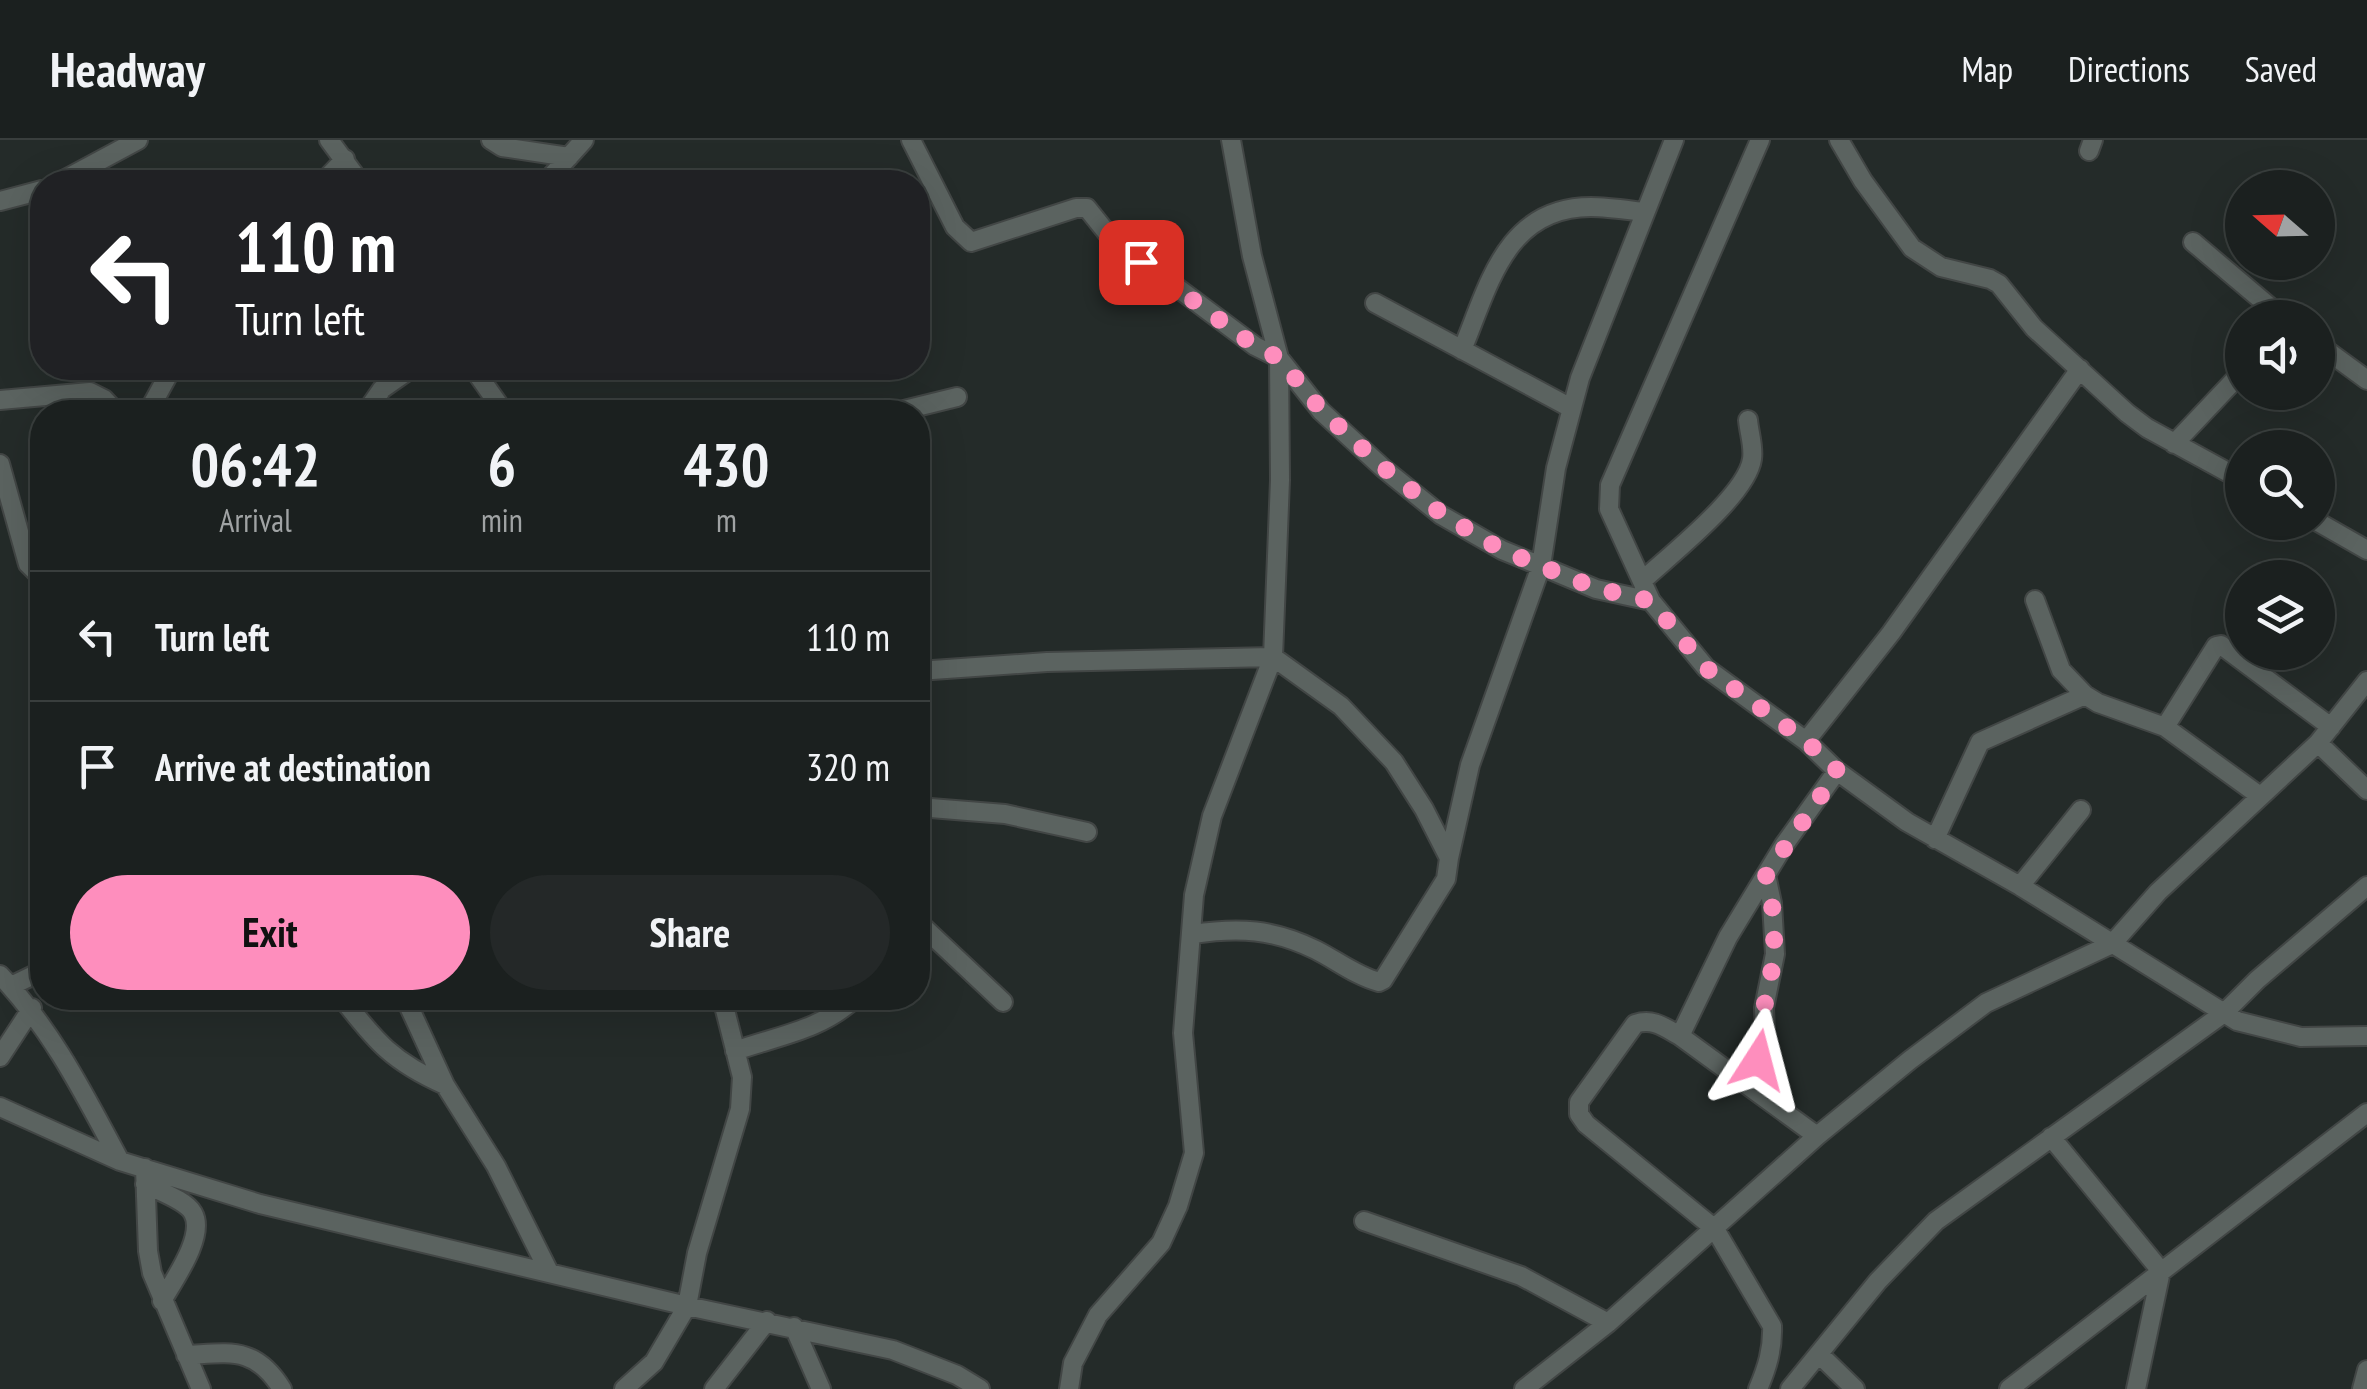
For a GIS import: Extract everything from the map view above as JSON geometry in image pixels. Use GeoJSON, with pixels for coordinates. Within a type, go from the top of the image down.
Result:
{"type":"FeatureCollection","features":[{"type":"Feature","properties":{"kind":"street"},"geometry":{"type":"LineString","coordinates":[[82,170],[138,140]]}},
{"type":"Feature","properties":{"kind":"street"},"geometry":{"type":"LineString","coordinates":[[329,140],[352,170]]}},
{"type":"Feature","properties":{"kind":"street"},"geometry":{"type":"LineString","coordinates":[[490,140],[502,147],[569,157]]}},
{"type":"Feature","properties":{"kind":"street"},"geometry":{"type":"LineString","coordinates":[[557,170],[584,140]]}},
{"type":"Feature","properties":{"kind":"street"},"geometry":{"type":"LineString","coordinates":[[910,140],[925,170]]}},
{"type":"Feature","properties":{"kind":"street"},"geometry":{"type":"LineString","coordinates":[[1069,1389],[1073,1363],[1098,1315],[1161,1243],[1178,1206],[1194,1153],[1184,1033],[1194,896],[1212,816],[1273,657],[1280,480],[1279,358],[1252,256],[1231,140]]}},
{"type":"Feature","properties":{"kind":"street"},"geometry":{"type":"LineString","coordinates":[[1193,934],[1236,928],[1266,932],[1314,949],[1378,982],[1384,980],[1446,878],[1470,764],[1541,566],[1556,468],[1571,408],[1674,140]]}},
{"type":"Feature","properties":{"kind":"street"},"geometry":{"type":"LineString","coordinates":[[1760,140],[1610,484],[1609,509],[1651,601],[1706,668],[1806,741],[1838,771],[1935,839],[2020,886],[2224,1013],[2257,1028],[2301,1037],[2367,1036]]}},
{"type":"Feature","properties":{"kind":"street"},"geometry":{"type":"LineString","coordinates":[[1839,140],[1863,181],[1912,248],[1941,267],[1998,284],[2034,328],[2127,413],[2225,471]]}},
{"type":"Feature","properties":{"kind":"street"},"geometry":{"type":"LineString","coordinates":[[334,170],[344,159]]}},
{"type":"Feature","properties":{"kind":"street"},"geometry":{"type":"LineString","coordinates":[[930,180],[954,227],[971,242],[1076,208],[1087,208],[1110,238],[1255,346],[1279,358],[1322,411],[1442,514],[1502,550],[1596,588],[1651,601]]}},
{"type":"Feature","properties":{"kind":"street"},"geometry":{"type":"LineString","coordinates":[[0,200],[30,193]]}},
{"type":"Feature","properties":{"kind":"street"},"geometry":{"type":"LineString","coordinates":[[1462,350],[1505,248],[1522,230],[1546,216],[1570,209],[1644,212]]}},
{"type":"Feature","properties":{"kind":"street"},"geometry":{"type":"LineString","coordinates":[[2193,242],[2262,300]]}},
{"type":"Feature","properties":{"kind":"street"},"geometry":{"type":"LineString","coordinates":[[1376,303],[1571,408]]}},
{"type":"Feature","properties":{"kind":"street"},"geometry":{"type":"LineString","coordinates":[[2335,356],[2367,380]]}},
{"type":"Feature","properties":{"kind":"street"},"geometry":{"type":"LineString","coordinates":[[1806,741],[1891,633],[2080,370]]}},
{"type":"Feature","properties":{"kind":"street"},"geometry":{"type":"LineString","coordinates":[[374,400],[395,380]]}},
{"type":"Feature","properties":{"kind":"street"},"geometry":{"type":"LineString","coordinates":[[2174,444],[2225,390]]}},
{"type":"Feature","properties":{"kind":"street"},"geometry":{"type":"LineString","coordinates":[[0,400],[90,392],[105,400]]}},
{"type":"Feature","properties":{"kind":"street"},"geometry":{"type":"LineString","coordinates":[[930,404],[957,398]]}},
{"type":"Feature","properties":{"kind":"street"},"geometry":{"type":"LineString","coordinates":[[1642,581],[1746,479],[1753,457],[1748,420]]}},
{"type":"Feature","properties":{"kind":"street"},"geometry":{"type":"LineString","coordinates":[[0,464],[30,566]]}},
{"type":"Feature","properties":{"kind":"street"},"geometry":{"type":"LineString","coordinates":[[2335,532],[2367,550]]}},
{"type":"Feature","properties":{"kind":"street"},"geometry":{"type":"LineString","coordinates":[[2035,600],[2062,670],[2085,695],[2165,727],[2260,796]]}},
{"type":"Feature","properties":{"kind":"street"},"geometry":{"type":"LineString","coordinates":[[2165,727],[2200,667],[2221,645],[2331,727]]}},
{"type":"Feature","properties":{"kind":"street"},"geometry":{"type":"LineString","coordinates":[[930,670],[1047,662],[1273,657],[1341,706],[1394,762],[1449,858]]}},
{"type":"Feature","properties":{"kind":"street"},"geometry":{"type":"LineString","coordinates":[[1524,1389],[1608,1323],[1817,1136],[1986,1003],[2112,944],[2158,892],[2318,743],[2367,681]]}},
{"type":"Feature","properties":{"kind":"street"},"geometry":{"type":"LineString","coordinates":[[1935,839],[1980,742],[2085,695]]}},
{"type":"Feature","properties":{"kind":"street"},"geometry":{"type":"LineString","coordinates":[[2318,743],[2367,790]]}},
{"type":"Feature","properties":{"kind":"street"},"geometry":{"type":"LineString","coordinates":[[1680,1036],[1728,937],[1838,771]]}},
{"type":"Feature","properties":{"kind":"street"},"geometry":{"type":"LineString","coordinates":[[930,808],[1006,814],[1087,832]]}},
{"type":"Feature","properties":{"kind":"street"},"geometry":{"type":"LineString","coordinates":[[2020,886],[2081,810]]}},
{"type":"Feature","properties":{"kind":"street"},"geometry":{"type":"LineString","coordinates":[[1750,1087],[1765,1033],[1764,1008],[1775,954],[1766,875]]}},
{"type":"Feature","properties":{"kind":"street"},"geometry":{"type":"LineString","coordinates":[[1790,1389],[1878,1281],[1936,1221],[2224,1013],[2256,980],[2367,886]]}},
{"type":"Feature","properties":{"kind":"street"},"geometry":{"type":"LineString","coordinates":[[930,936],[1003,1002]]}},
{"type":"Feature","properties":{"kind":"street"},"geometry":{"type":"LineString","coordinates":[[30,974],[5,981],[30,1006]]}},
{"type":"Feature","properties":{"kind":"street"},"geometry":{"type":"LineString","coordinates":[[0,1056],[31,1010]]}},
{"type":"Feature","properties":{"kind":"street"},"geometry":{"type":"LineString","coordinates":[[33,1010],[73,1072],[120,1160]]}},
{"type":"Feature","properties":{"kind":"street"},"geometry":{"type":"LineString","coordinates":[[352,1010],[382,1046],[410,1070],[445,1085]]}},
{"type":"Feature","properties":{"kind":"street"},"geometry":{"type":"LineString","coordinates":[[411,1010],[445,1085],[496,1166],[548,1270]]}},
{"type":"Feature","properties":{"kind":"street"},"geometry":{"type":"LineString","coordinates":[[624,1389],[654,1362],[687,1306],[697,1253],[740,1109],[742,1077],[725,1010]]}},
{"type":"Feature","properties":{"kind":"street"},"geometry":{"type":"LineString","coordinates":[[734,1051],[814,1026],[843,1010]]}},
{"type":"Feature","properties":{"kind":"street"},"geometry":{"type":"LineString","coordinates":[[1758,1389],[1767,1370],[1772,1326],[1715,1230],[1586,1124],[1579,1114],[1579,1102],[1635,1024],[1656,1022],[1817,1136]]}},
{"type":"Feature","properties":{"kind":"street"},"geometry":{"type":"LineString","coordinates":[[0,1107],[120,1160],[194,1215],[196,1233],[162,1301]]}},
{"type":"Feature","properties":{"kind":"street"},"geometry":{"type":"LineString","coordinates":[[2008,1389],[2367,1113]]}},
{"type":"Feature","properties":{"kind":"street"},"geometry":{"type":"LineString","coordinates":[[2051,1137],[2161,1272]]}},
{"type":"Feature","properties":{"kind":"street"},"geometry":{"type":"LineString","coordinates":[[145,1176],[687,1306],[893,1350],[980,1389]]}},
{"type":"Feature","properties":{"kind":"street"},"geometry":{"type":"LineString","coordinates":[[145,1176],[148,1251],[162,1301],[201,1389]]}},
{"type":"Feature","properties":{"kind":"street"},"geometry":{"type":"LineString","coordinates":[[1364,1220],[1521,1276],[1608,1323]]}},
{"type":"Feature","properties":{"kind":"street"},"geometry":{"type":"LineString","coordinates":[[2136,1389],[2161,1272]]}},
{"type":"Feature","properties":{"kind":"street"},"geometry":{"type":"LineString","coordinates":[[714,1389],[767,1321]]}},
{"type":"Feature","properties":{"kind":"street"},"geometry":{"type":"LineString","coordinates":[[794,1327],[821,1389]]}},
{"type":"Feature","properties":{"kind":"street"},"geometry":{"type":"LineString","coordinates":[[186,1354],[238,1353],[264,1365],[282,1389]]}},
{"type":"Feature","properties":{"kind":"street"},"geometry":{"type":"LineString","coordinates":[[1820,1355],[1855,1389]]}},
{"type":"Feature","properties":{"kind":"street"},"geometry":{"type":"LineString","coordinates":[[2362,1389],[2367,1373]]}},
{"type":"Feature","properties":{"kind":"route"},"geometry":{"type":"LineString","coordinates":[[1141,262],[1255,346],[1279,358],[1322,411],[1442,514],[1502,550],[1596,588],[1651,601],[1706,668],[1806,741],[1838,771],[1766,875],[1775,954],[1758,1060]]}}]}
